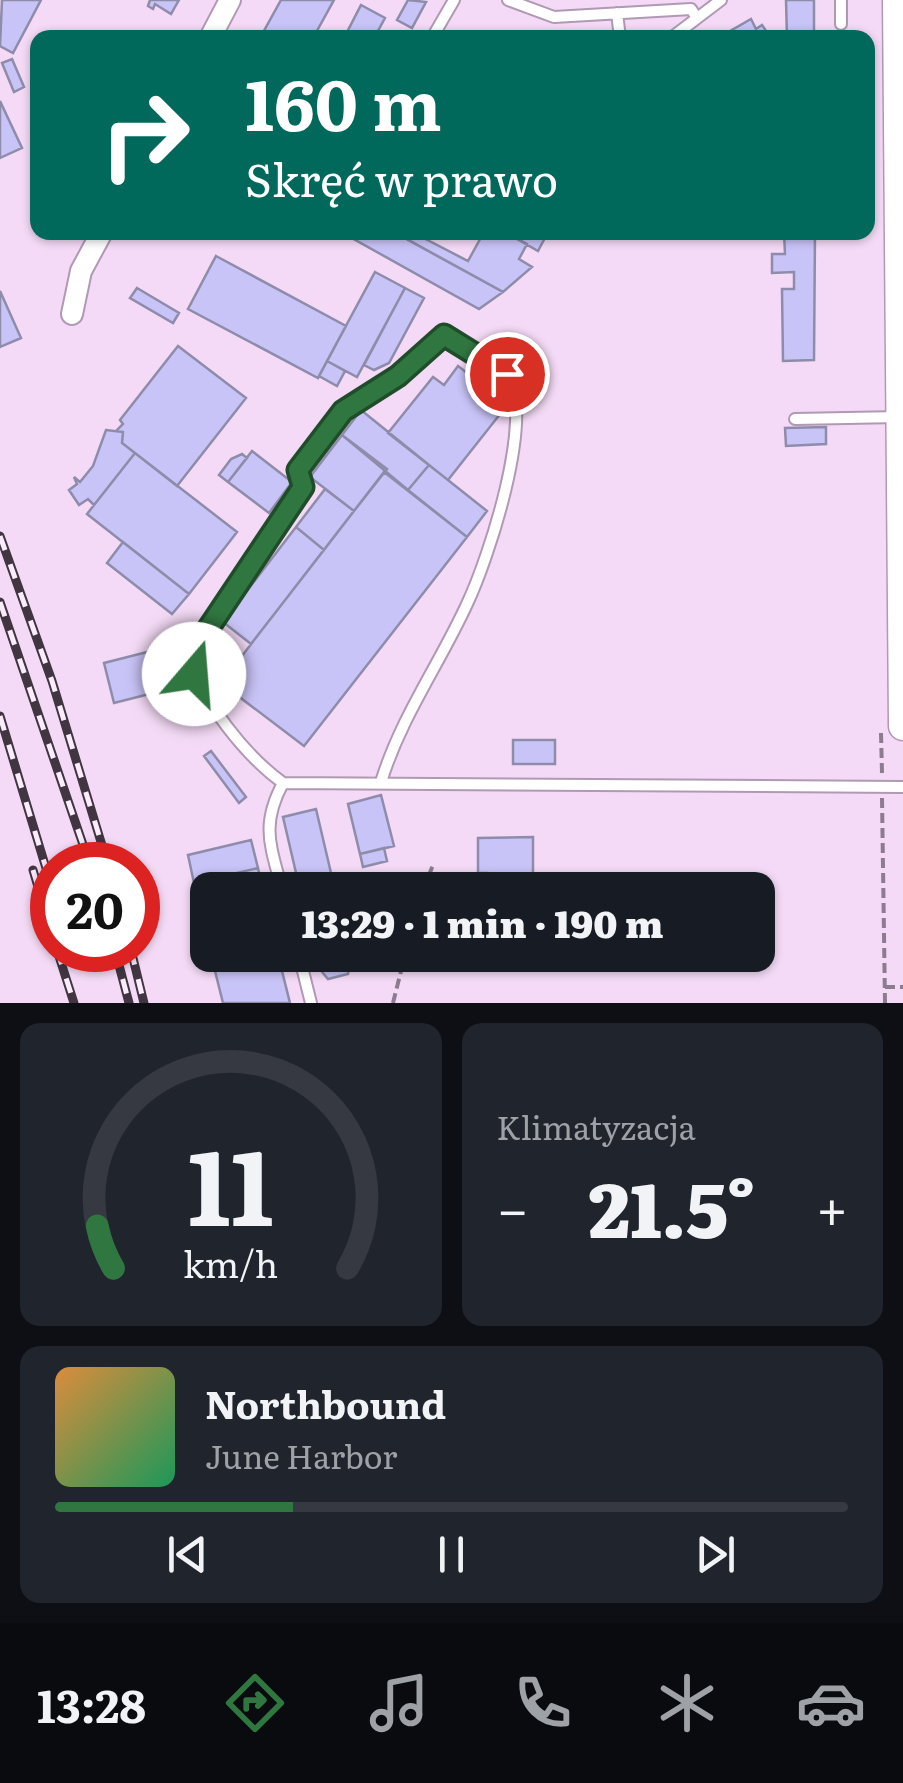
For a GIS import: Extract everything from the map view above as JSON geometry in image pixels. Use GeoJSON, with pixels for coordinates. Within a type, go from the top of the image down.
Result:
{"type":"FeatureCollection","features":[{"type":"Feature","properties":{"kind":"street"},"geometry":{"type":"LineString","coordinates":[[214,30],[230,0]]}},
{"type":"Feature","properties":{"kind":"street"},"geometry":{"type":"LineString","coordinates":[[897,0],[903,726]]}},
{"type":"Feature","properties":{"kind":"street"},"geometry":{"type":"LineString","coordinates":[[72,314],[81,271],[98,240]]}},
{"type":"Feature","properties":{"kind":"lane"},"geometry":{"type":"LineString","coordinates":[[437,30],[454,0]]}},
{"type":"Feature","properties":{"kind":"lane"},"geometry":{"type":"LineString","coordinates":[[508,0],[554,17],[691,9],[697,18]]}},
{"type":"Feature","properties":{"kind":"lane"},"geometry":{"type":"LineString","coordinates":[[681,30],[721,0]]}},
{"type":"Feature","properties":{"kind":"lane"},"geometry":{"type":"LineString","coordinates":[[841,0],[842,24]]}},
{"type":"Feature","properties":{"kind":"lane"},"geometry":{"type":"LineString","coordinates":[[617,13],[619,30]]}},
{"type":"Feature","properties":{"kind":"lane"},"geometry":{"type":"LineString","coordinates":[[381,782],[396,733],[469,602],[504,496],[520,408],[507,374],[444,335],[398,376],[343,411],[298,470],[303,487],[190,656],[194,674],[219,712],[267,772],[282,784],[903,787]]}},
{"type":"Feature","properties":{"kind":"lane"},"geometry":{"type":"LineString","coordinates":[[795,418],[900,417]]}},
{"type":"Feature","properties":{"kind":"lane"},"geometry":{"type":"LineString","coordinates":[[279,872],[268,812],[282,784]]}},
{"type":"Feature","properties":{"kind":"lane"},"geometry":{"type":"LineString","coordinates":[[303,972],[311,1003]]}},
{"type":"Feature","properties":{"kind":"path"},"geometry":{"type":"LineString","coordinates":[[430,872],[433,865]]}},
{"type":"Feature","properties":{"kind":"path"},"geometry":{"type":"LineString","coordinates":[[393,1003],[401,972]]}},
{"type":"Feature","properties":{"kind":"path"},"geometry":{"type":"LineString","coordinates":[[885,987],[903,987]]}},
{"type":"Feature","properties":{"kind":"building"},"geometry":{"type":"Polygon","coordinates":[[[2,0],[41,0],[13,53],[0,46],[2,0]]]}},
{"type":"Feature","properties":{"kind":"building"},"geometry":{"type":"Polygon","coordinates":[[[150,0],[179,0],[171,14],[155,4],[153,9],[148,6],[150,0]]]}},
{"type":"Feature","properties":{"kind":"building"},"geometry":{"type":"Polygon","coordinates":[[[281,0],[334,0],[317,30],[264,30],[281,0]]]}},
{"type":"Feature","properties":{"kind":"building"},"geometry":{"type":"Polygon","coordinates":[[[408,0],[426,2],[412,28],[397,20],[408,0]]]}},
{"type":"Feature","properties":{"kind":"building"},"geometry":{"type":"Polygon","coordinates":[[[786,0],[814,0],[814,30],[787,30],[786,0]]]}},
{"type":"Feature","properties":{"kind":"building"},"geometry":{"type":"Polygon","coordinates":[[[361,5],[385,18],[378,30],[348,30],[361,5]]]}},
{"type":"Feature","properties":{"kind":"building"},"geometry":{"type":"Polygon","coordinates":[[[751,19],[756,29],[762,25],[765,30],[732,30],[751,19]]]}},
{"type":"Feature","properties":{"kind":"building"},"geometry":{"type":"Polygon","coordinates":[[[12,59],[24,87],[14,92],[2,63],[12,59]]]}},
{"type":"Feature","properties":{"kind":"building"},"geometry":{"type":"Polygon","coordinates":[[[0,101],[22,148],[0,158],[0,101]]]}},
{"type":"Feature","properties":{"kind":"building"},"geometry":{"type":"Polygon","coordinates":[[[355,240],[409,240],[503,292],[479,309],[355,240]]]}},
{"type":"Feature","properties":{"kind":"building"},"geometry":{"type":"Polygon","coordinates":[[[408,240],[427,240],[468,261],[480,240],[520,240],[527,244],[519,259],[532,267],[503,292],[408,240]]]}},
{"type":"Feature","properties":{"kind":"building"},"geometry":{"type":"Polygon","coordinates":[[[519,240],[544,240],[538,251],[519,240]]]}},
{"type":"Feature","properties":{"kind":"building"},"geometry":{"type":"Polygon","coordinates":[[[784,240],[815,240],[814,360],[783,361],[782,289],[794,289],[794,272],[772,273],[772,254],[785,254],[784,240]]]}},
{"type":"Feature","properties":{"kind":"building"},"geometry":{"type":"Polygon","coordinates":[[[216,256],[346,326],[318,378],[188,309],[216,256]]]}},
{"type":"Feature","properties":{"kind":"building"},"geometry":{"type":"Polygon","coordinates":[[[375,272],[405,288],[357,377],[327,361],[375,272]]]}},
{"type":"Feature","properties":{"kind":"building"},"geometry":{"type":"Polygon","coordinates":[[[137,288],[179,313],[173,323],[130,298],[137,288]]]}},
{"type":"Feature","properties":{"kind":"building"},"geometry":{"type":"Polygon","coordinates":[[[405,288],[424,298],[389,363],[374,370],[364,365],[405,288]]]}},
{"type":"Feature","properties":{"kind":"building"},"geometry":{"type":"Polygon","coordinates":[[[0,291],[21,338],[0,347],[0,291]]]}},
{"type":"Feature","properties":{"kind":"building"},"geometry":{"type":"Polygon","coordinates":[[[178,346],[246,398],[177,486],[122,443],[123,432],[116,431],[123,424],[120,420],[178,346]]]}},
{"type":"Feature","properties":{"kind":"building"},"geometry":{"type":"Polygon","coordinates":[[[327,361],[345,371],[337,386],[319,376],[327,361]]]}},
{"type":"Feature","properties":{"kind":"building"},"geometry":{"type":"Polygon","coordinates":[[[458,366],[508,404],[448,480],[388,433],[433,377],[444,385],[458,366]]]}},
{"type":"Feature","properties":{"kind":"building"},"geometry":{"type":"Polygon","coordinates":[[[361,410],[429,465],[408,490],[342,435],[361,410]]]}},
{"type":"Feature","properties":{"kind":"building"},"geometry":{"type":"Polygon","coordinates":[[[826,427],[826,444],[786,446],[785,428],[826,427]]]}},
{"type":"Feature","properties":{"kind":"building"},"geometry":{"type":"Polygon","coordinates":[[[106,430],[123,432],[122,443],[135,453],[94,505],[88,499],[79,505],[69,490],[77,484],[74,477],[80,482],[93,466],[106,430]]]}},
{"type":"Feature","properties":{"kind":"building"},"geometry":{"type":"Polygon","coordinates":[[[342,435],[387,469],[354,511],[310,477],[342,435]]]}},
{"type":"Feature","properties":{"kind":"building"},"geometry":{"type":"Polygon","coordinates":[[[252,451],[292,482],[269,513],[228,482],[252,451]]]}},
{"type":"Feature","properties":{"kind":"building"},"geometry":{"type":"Polygon","coordinates":[[[135,453],[237,532],[189,594],[87,514],[135,453]]]}},
{"type":"Feature","properties":{"kind":"building"},"geometry":{"type":"Polygon","coordinates":[[[242,454],[247,458],[228,482],[219,475],[231,459],[242,454]]]}},
{"type":"Feature","properties":{"kind":"building"},"geometry":{"type":"Polygon","coordinates":[[[429,465],[487,511],[467,537],[408,490],[429,465]]]}},
{"type":"Feature","properties":{"kind":"building"},"geometry":{"type":"Polygon","coordinates":[[[384,472],[467,537],[304,746],[221,683],[384,472]]]}},
{"type":"Feature","properties":{"kind":"building"},"geometry":{"type":"Polygon","coordinates":[[[325,489],[354,511],[324,550],[296,527],[325,489]]]}},
{"type":"Feature","properties":{"kind":"building"},"geometry":{"type":"Polygon","coordinates":[[[296,527],[324,550],[251,644],[223,622],[296,527]]]}},
{"type":"Feature","properties":{"kind":"building"},"geometry":{"type":"Polygon","coordinates":[[[123,542],[189,594],[172,614],[107,563],[123,542]]]}},
{"type":"Feature","properties":{"kind":"building"},"geometry":{"type":"Polygon","coordinates":[[[155,650],[165,690],[114,703],[104,663],[155,650]]]}},
{"type":"Feature","properties":{"kind":"building"},"geometry":{"type":"Polygon","coordinates":[[[513,740],[555,740],[555,764],[513,764],[513,740]]]}},
{"type":"Feature","properties":{"kind":"building"},"geometry":{"type":"Polygon","coordinates":[[[211,751],[246,797],[239,803],[204,756],[211,751]]]}},
{"type":"Feature","properties":{"kind":"building"},"geometry":{"type":"Polygon","coordinates":[[[381,795],[394,846],[360,854],[348,804],[381,795]]]}},
{"type":"Feature","properties":{"kind":"building"},"geometry":{"type":"Polygon","coordinates":[[[316,809],[331,872],[296,872],[283,817],[316,809]]]}},
{"type":"Feature","properties":{"kind":"building"},"geometry":{"type":"Polygon","coordinates":[[[533,837],[533,872],[478,872],[478,838],[533,837]]]}},
{"type":"Feature","properties":{"kind":"building"},"geometry":{"type":"Polygon","coordinates":[[[251,840],[258,868],[192,872],[188,855],[251,840]]]}},
{"type":"Feature","properties":{"kind":"building"},"geometry":{"type":"Polygon","coordinates":[[[384,848],[387,861],[363,867],[360,854],[384,848]]]}},
{"type":"Feature","properties":{"kind":"building"},"geometry":{"type":"Polygon","coordinates":[[[215,972],[282,972],[290,1003],[223,1003],[215,972]]]}},
{"type":"Feature","properties":{"kind":"building"},"geometry":{"type":"Polygon","coordinates":[[[322,972],[348,972],[348,974],[328,979],[322,972]]]}},
{"type":"Feature","properties":{"kind":"railway"},"geometry":{"type":"LineString","coordinates":[[0,536],[52,681],[101,842]]}},
{"type":"Feature","properties":{"kind":"railway"},"geometry":{"type":"LineString","coordinates":[[0,602],[82,842]]}},
{"type":"Feature","properties":{"kind":"railway"},"geometry":{"type":"LineString","coordinates":[[0,716],[38,842]]}},
{"type":"Feature","properties":{"kind":"railway"},"geometry":{"type":"LineString","coordinates":[[64,972],[74,1003]]}},
{"type":"Feature","properties":{"kind":"railway"},"geometry":{"type":"LineString","coordinates":[[121,972],[129,1003]]}},
{"type":"Feature","properties":{"kind":"railway"},"geometry":{"type":"LineString","coordinates":[[136,972],[144,1003]]}},
{"type":"Feature","properties":{"kind":"route"},"geometry":{"type":"LineString","coordinates":[[194,674],[190,656],[303,487],[298,470],[343,411],[398,376],[444,335],[507,374]]}}]}
